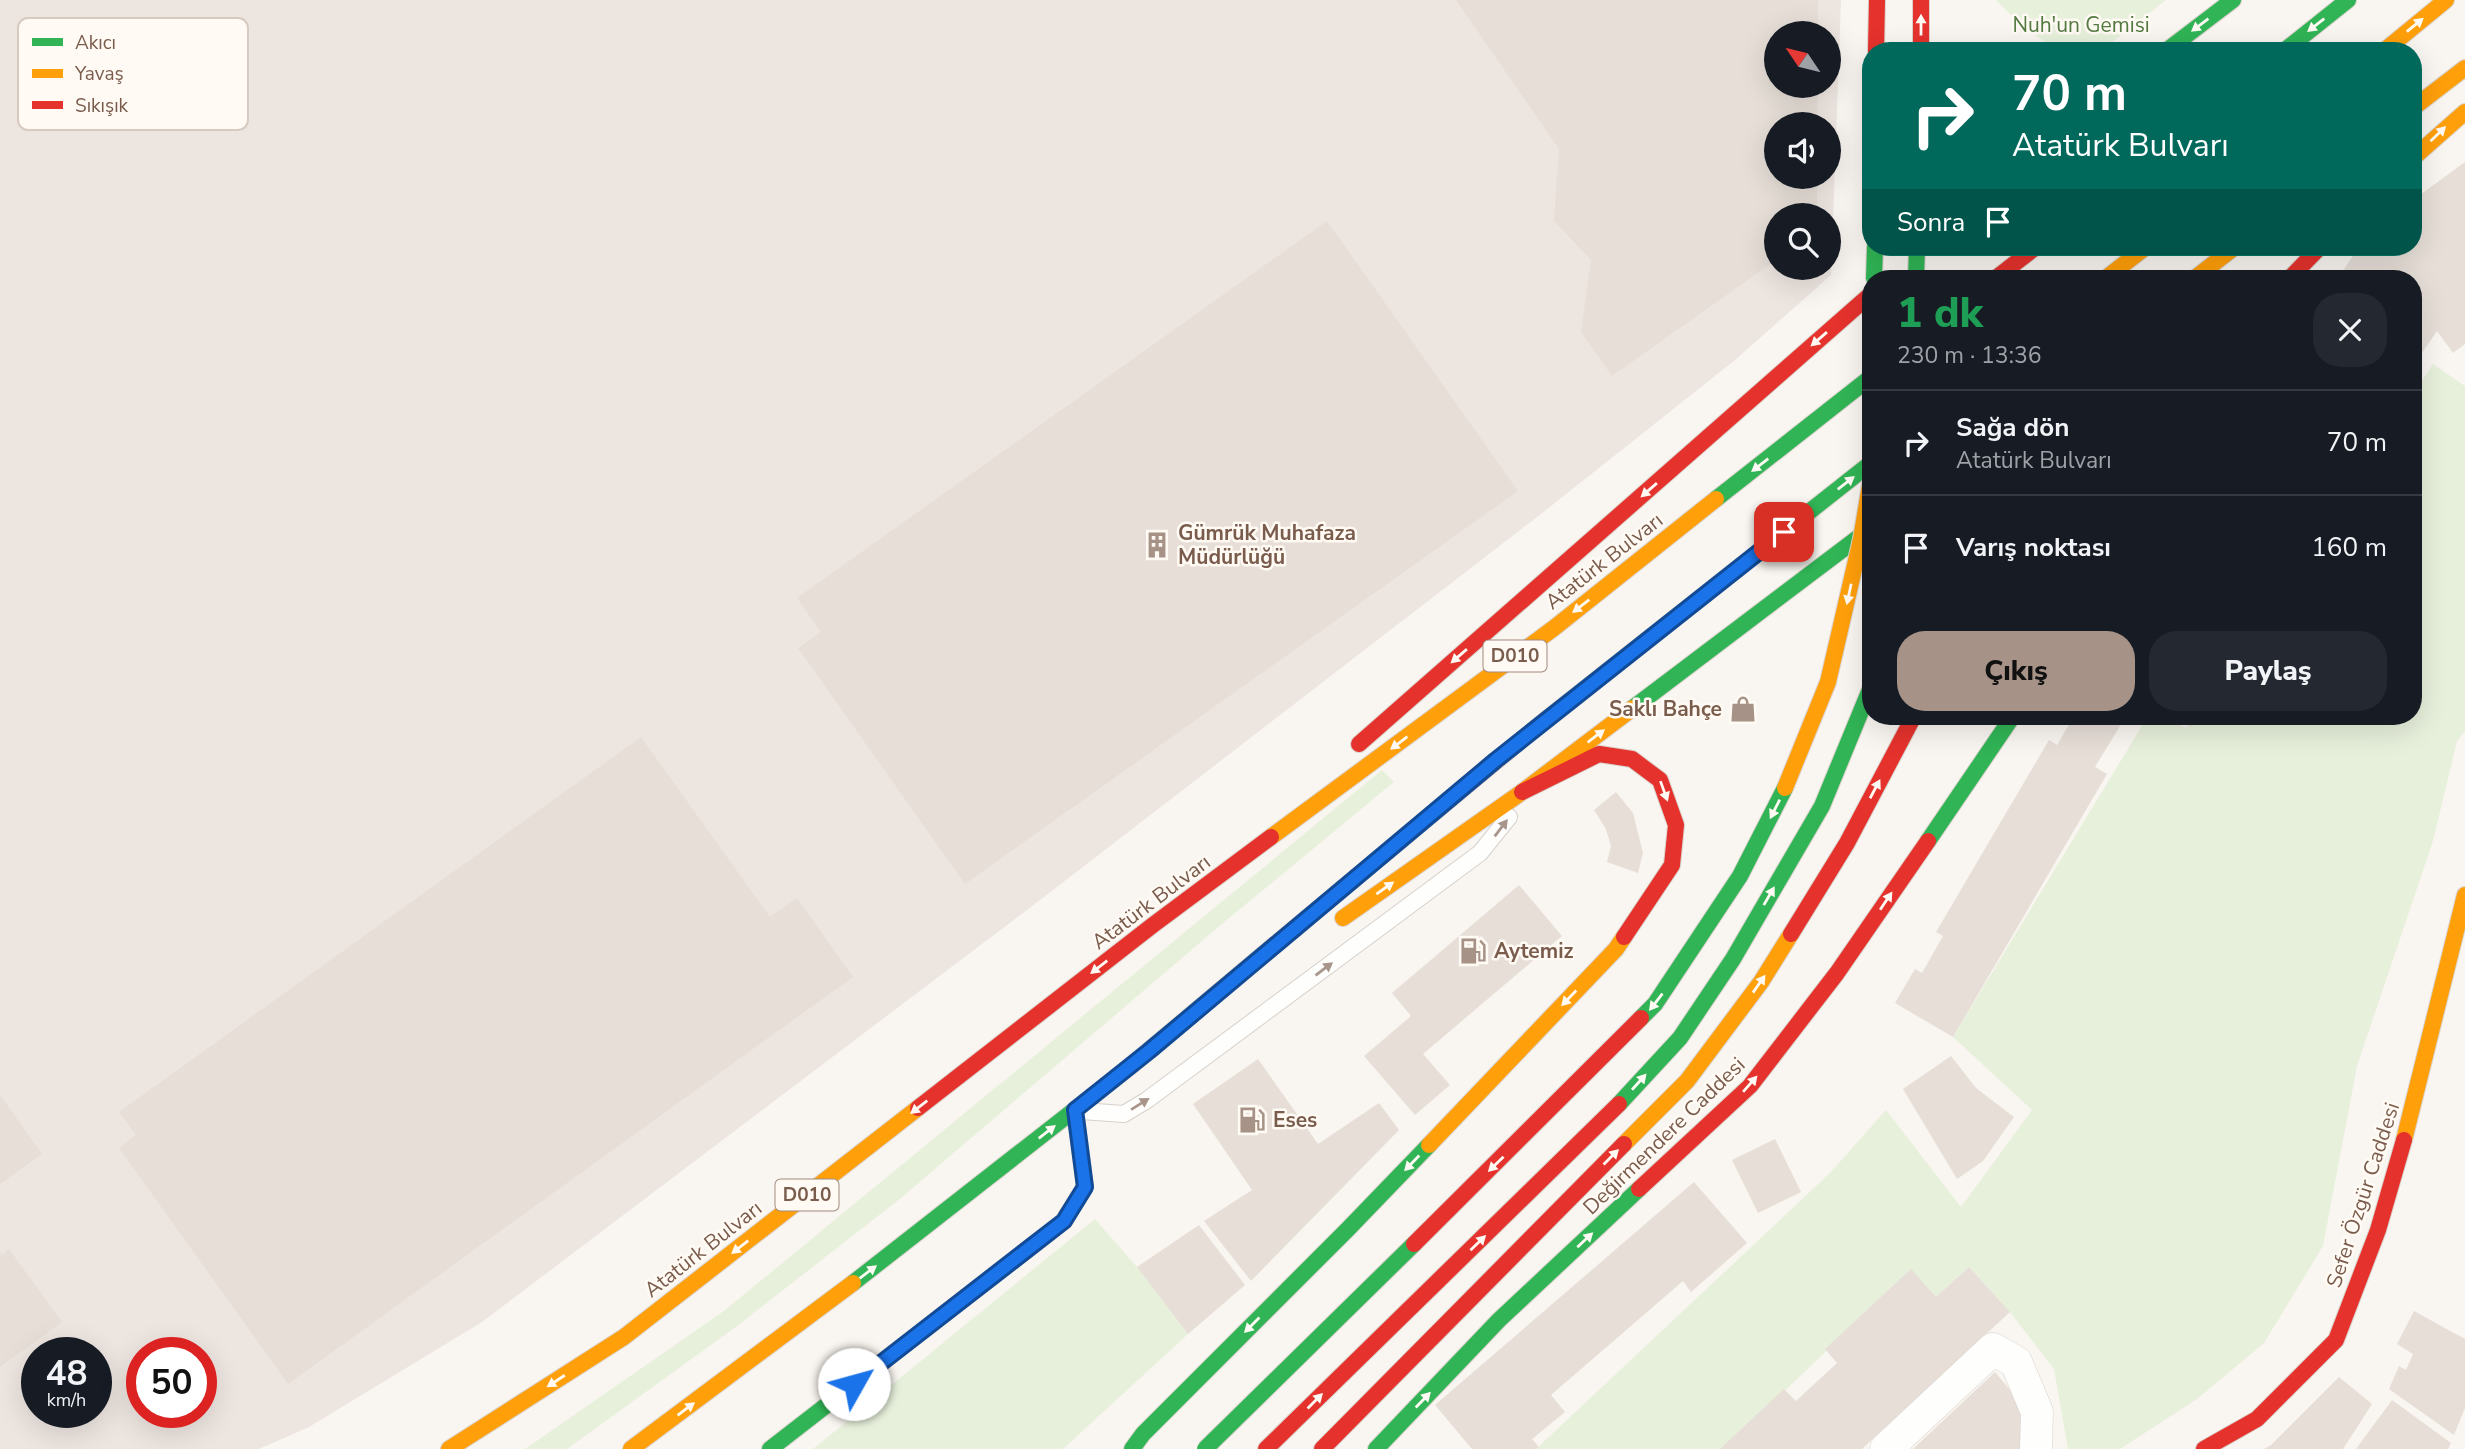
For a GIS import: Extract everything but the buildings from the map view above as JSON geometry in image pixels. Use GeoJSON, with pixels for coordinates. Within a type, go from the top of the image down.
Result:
{"type":"FeatureCollection","features":[{"type":"Feature","properties":{"kind":"main road"},"geometry":{"type":"LineString","coordinates":[[1876,42],[1877,0]]}},
{"type":"Feature","properties":{"kind":"main road"},"geometry":{"type":"LineString","coordinates":[[1921,0],[1921,42]]}},
{"type":"Feature","properties":{"kind":"main road"},"geometry":{"type":"LineString","coordinates":[[2178,42],[2233,0]]}},
{"type":"Feature","properties":{"kind":"main road"},"geometry":{"type":"LineString","coordinates":[[2295,42],[2348,0]]}},
{"type":"Feature","properties":{"kind":"main road"},"geometry":{"type":"LineString","coordinates":[[2395,42],[2446,0]]}},
{"type":"Feature","properties":{"kind":"main road"},"geometry":{"type":"LineString","coordinates":[[2422,101],[2465,68]]}},
{"type":"Feature","properties":{"kind":"main road"},"geometry":{"type":"LineString","coordinates":[[2422,150],[2465,112]]}},
{"type":"Feature","properties":{"kind":"main road"},"geometry":{"type":"LineString","coordinates":[[1898,270],[1914,256]]}},
{"type":"Feature","properties":{"kind":"main road"},"geometry":{"type":"LineString","coordinates":[[2006,270],[2024,256]]}},
{"type":"Feature","properties":{"kind":"main road"},"geometry":{"type":"LineString","coordinates":[[2116,270],[2134,256]]}},
{"type":"Feature","properties":{"kind":"main road"},"geometry":{"type":"LineString","coordinates":[[2205,270],[2223,256]]}},
{"type":"Feature","properties":{"kind":"main road"},"geometry":{"type":"LineString","coordinates":[[2296,270],[2311,256]]}},
{"type":"Feature","properties":{"kind":"main road"},"geometry":{"type":"LineString","coordinates":[[1347,755],[1862,302]]}},
{"type":"Feature","properties":{"kind":"main road","name":"Atatürk Bulvarı"},"geometry":{"type":"LineString","coordinates":[[449,1449],[624,1337],[1153,925],[1554,628],[1862,384]]}},
{"type":"Feature","properties":{"kind":"main road"},"geometry":{"type":"LineString","coordinates":[[631,1449],[881,1262],[1128,1068],[1496,760],[1862,470]]}},
{"type":"Feature","properties":{"kind":"main road"},"geometry":{"type":"LineString","coordinates":[[1205,1449],[1655,1004],[1740,876],[1780,800],[1828,682],[1862,533]]}},
{"type":"Feature","properties":{"kind":"main road"},"geometry":{"type":"LineString","coordinates":[[1331,926],[1522,792],[1862,535]]}},
{"type":"Feature","properties":{"kind":"main road"},"geometry":{"type":"LineString","coordinates":[[1266,1449],[1597,1128],[1680,1038],[1733,959],[1822,806],[1862,709]]}},
{"type":"Feature","properties":{"kind":"main road"},"geometry":{"type":"LineString","coordinates":[[1322,1449],[1687,1081],[1760,982],[1804,913],[1847,843],[1909,725]]}},
{"type":"Feature","properties":{"kind":"main road","name":"Değirmendere Caddesi"},"geometry":{"type":"LineString","coordinates":[[1376,1449],[1499,1320],[1750,1086],[1837,973],[2007,725]]}},
{"type":"Feature","properties":{"kind":"main road"},"geometry":{"type":"LineString","coordinates":[[1132,1449],[1143,1434],[1348,1229],[1616,949],[1672,865],[1676,825],[1660,780],[1632,759],[1599,754],[1522,792]]}},
{"type":"Feature","properties":{"kind":"main road"},"geometry":{"type":"LineString","coordinates":[[1153,925],[1306,791]]}},
{"type":"Feature","properties":{"kind":"main road","name":"Sefer Özgür Caddesi"},"geometry":{"type":"LineString","coordinates":[[2204,1449],[2257,1419],[2336,1340],[2378,1230],[2416,1102],[2465,895]]}},
{"type":"Feature","properties":{"kind":"main road"},"geometry":{"type":"LineString","coordinates":[[1128,1068],[1275,966]]}},
{"type":"Feature","properties":{"kind":"main road"},"geometry":{"type":"LineString","coordinates":[[770,1449],[1064,1221],[1085,1187],[1075,1110]]}},
{"type":"Feature","properties":{"kind":"street"},"geometry":{"type":"LineString","coordinates":[[1886,1449],[1993,1349],[2016,1362],[2037,1412],[2036,1449]]}},
{"type":"Feature","properties":{"kind":"lane"},"geometry":{"type":"LineString","coordinates":[[1075,1110],[1124,1114],[1147,1100],[1480,853],[1505,824],[1522,792]]}},
{"type":"Feature","properties":{"kind":"shaded area"},"geometry":{"type":"Polygon","coordinates":[[[0,0],[1841,0],[1840,21],[1764,21],[1764,98],[1837,98],[1837,112],[1764,112],[1764,189],[1834,189],[1834,203],[1764,203],[1764,280],[1825,280],[1735,360],[1541,514],[1040,900],[482,1322],[309,1427],[259,1449],[0,1449],[0,0]]]}},
{"type":"Feature","properties":{"kind":"green space","name":"Nuh'un Gemisi"},"geometry":{"type":"Polygon","coordinates":[[[1996,0],[2166,0],[2112,42],[2045,42],[1996,0]]]}},
{"type":"Feature","properties":{"kind":"green space"},"geometry":{"type":"Polygon","coordinates":[[[2433,364],[2465,386],[2465,731],[2457,741],[2433,841],[2357,1066],[2323,1246],[2264,1343],[2197,1399],[2120,1449],[2068,1449],[2054,1369],[2010,1312],[1969,1267],[1936,1297],[1911,1270],[1724,1449],[1536,1449],[1830,1173],[1886,1110],[1961,1207],[2032,1110],[1953,1037],[2143,725],[2180,725],[2186,728],[2188,725],[2422,725],[2422,380],[2433,364]]]}},
{"type":"Feature","properties":{"kind":"green space"},"geometry":{"type":"Polygon","coordinates":[[[1382,770],[1394,782],[1217,928],[901,1198],[737,1326],[567,1449],[525,1449],[724,1311],[1382,770]]]}},
{"type":"Feature","properties":{"kind":"green space"},"geometry":{"type":"Polygon","coordinates":[[[1095,1219],[1137,1267],[1188,1334],[1063,1449],[813,1449],[1095,1219]]]}},
{"type":"Feature","properties":{"kind":"traffic: fast"},"geometry":{"type":"LineString","coordinates":[[2178,42],[2233,0]]}},
{"type":"Feature","properties":{"kind":"traffic: fast"},"geometry":{"type":"LineString","coordinates":[[2295,42],[2348,0]]}},
{"type":"Feature","properties":{"kind":"traffic: fast"},"geometry":{"type":"LineString","coordinates":[[1874,270],[1875,256]]}},
{"type":"Feature","properties":{"kind":"traffic: fast"},"geometry":{"type":"LineString","coordinates":[[1916,270],[1917,256]]}},
{"type":"Feature","properties":{"kind":"traffic: fast"},"geometry":{"type":"LineString","coordinates":[[1716,499],[1862,384]]}},
{"type":"Feature","properties":{"kind":"traffic: fast"},"geometry":{"type":"LineString","coordinates":[[1548,718],[1862,470]]}},
{"type":"Feature","properties":{"kind":"traffic: fast"},"geometry":{"type":"LineString","coordinates":[[1633,708],[1862,535]]}},
{"type":"Feature","properties":{"kind":"traffic: fast"},"geometry":{"type":"LineString","coordinates":[[1619,1104],[1680,1038],[1733,959],[1822,806],[1862,709]]}},
{"type":"Feature","properties":{"kind":"traffic: fast"},"geometry":{"type":"LineString","coordinates":[[1928,841],[2007,725]]}},
{"type":"Feature","properties":{"kind":"traffic: fast"},"geometry":{"type":"LineString","coordinates":[[1641,1018],[1655,1004],[1740,876],[1785,788]]}},
{"type":"Feature","properties":{"kind":"traffic: fast"},"geometry":{"type":"LineString","coordinates":[[853,1283],[1128,1068],[1272,947]]}},
{"type":"Feature","properties":{"kind":"traffic: fast"},"geometry":{"type":"LineString","coordinates":[[1132,1449],[1143,1434],[1429,1145]]}},
{"type":"Feature","properties":{"kind":"traffic: fast"},"geometry":{"type":"LineString","coordinates":[[1376,1449],[1499,1320],[1639,1189]]}},
{"type":"Feature","properties":{"kind":"traffic: fast"},"geometry":{"type":"LineString","coordinates":[[770,1449],[1064,1221],[1067,1215]]}},
{"type":"Feature","properties":{"kind":"traffic: fast"},"geometry":{"type":"LineString","coordinates":[[1205,1449],[1414,1244]]}},
{"type":"Feature","properties":{"kind":"traffic: slow"},"geometry":{"type":"LineString","coordinates":[[2395,42],[2446,0]]}},
{"type":"Feature","properties":{"kind":"traffic: slow"},"geometry":{"type":"LineString","coordinates":[[2422,101],[2465,68]]}},
{"type":"Feature","properties":{"kind":"traffic: slow"},"geometry":{"type":"LineString","coordinates":[[2422,150],[2465,112]]}},
{"type":"Feature","properties":{"kind":"traffic: slow"},"geometry":{"type":"LineString","coordinates":[[2116,270],[2134,256]]}},
{"type":"Feature","properties":{"kind":"traffic: slow"},"geometry":{"type":"LineString","coordinates":[[2205,270],[2223,256]]}},
{"type":"Feature","properties":{"kind":"traffic: slow"},"geometry":{"type":"LineString","coordinates":[[1271,837],[1554,628],[1716,499]]}},
{"type":"Feature","properties":{"kind":"traffic: slow"},"geometry":{"type":"LineString","coordinates":[[1785,788],[1828,682],[1862,533]]}},
{"type":"Feature","properties":{"kind":"traffic: slow"},"geometry":{"type":"LineString","coordinates":[[1343,918],[1522,792],[1633,708]]}},
{"type":"Feature","properties":{"kind":"traffic: slow"},"geometry":{"type":"LineString","coordinates":[[2404,1140],[2465,895]]}},
{"type":"Feature","properties":{"kind":"traffic: slow"},"geometry":{"type":"LineString","coordinates":[[1624,1144],[1687,1081],[1761,982],[1791,934]]}},
{"type":"Feature","properties":{"kind":"traffic: slow"},"geometry":{"type":"LineString","coordinates":[[1429,1145],[1616,949],[1624,937]]}},
{"type":"Feature","properties":{"kind":"traffic: slow"},"geometry":{"type":"LineString","coordinates":[[449,1449],[624,1337],[918,1108]]}},
{"type":"Feature","properties":{"kind":"traffic: slow"},"geometry":{"type":"LineString","coordinates":[[631,1449],[853,1283]]}},
{"type":"Feature","properties":{"kind":"traffic: jam"},"geometry":{"type":"LineString","coordinates":[[1876,42],[1877,0]]}},
{"type":"Feature","properties":{"kind":"traffic: jam"},"geometry":{"type":"LineString","coordinates":[[1921,0],[1921,42]]}},
{"type":"Feature","properties":{"kind":"traffic: jam"},"geometry":{"type":"LineString","coordinates":[[2006,270],[2024,256]]}},
{"type":"Feature","properties":{"kind":"traffic: jam"},"geometry":{"type":"LineString","coordinates":[[2298,270],[2311,256]]}},
{"type":"Feature","properties":{"kind":"traffic: jam"},"geometry":{"type":"LineString","coordinates":[[1359,744],[1862,302]]}},
{"type":"Feature","properties":{"kind":"traffic: jam"},"geometry":{"type":"LineString","coordinates":[[1272,947],[1548,718]]}},
{"type":"Feature","properties":{"kind":"traffic: jam"},"geometry":{"type":"LineString","coordinates":[[1791,934],[1847,843],[1909,725]]}},
{"type":"Feature","properties":{"kind":"traffic: jam"},"geometry":{"type":"LineString","coordinates":[[1522,792],[1599,754],[1632,759],[1660,780],[1676,825],[1672,865],[1624,937]]}},
{"type":"Feature","properties":{"kind":"traffic: jam"},"geometry":{"type":"LineString","coordinates":[[918,1108],[1271,837]]}},
{"type":"Feature","properties":{"kind":"traffic: jam"},"geometry":{"type":"LineString","coordinates":[[1639,1189],[1750,1086],[1837,973],[1928,841]]}},
{"type":"Feature","properties":{"kind":"traffic: jam"},"geometry":{"type":"LineString","coordinates":[[1414,1244],[1641,1018]]}},
{"type":"Feature","properties":{"kind":"traffic: jam"},"geometry":{"type":"LineString","coordinates":[[1266,1449],[1619,1104]]}},
{"type":"Feature","properties":{"kind":"traffic: jam"},"geometry":{"type":"LineString","coordinates":[[1067,1215],[1085,1187],[1075,1110]]}},
{"type":"Feature","properties":{"kind":"traffic: jam"},"geometry":{"type":"LineString","coordinates":[[2204,1449],[2257,1419],[2336,1340],[2378,1230],[2404,1140]]}},
{"type":"Feature","properties":{"kind":"traffic: jam"},"geometry":{"type":"LineString","coordinates":[[1322,1449],[1624,1144]]}},
{"type":"Feature","properties":{"kind":"place","name":"Gümrük Muhafaza Müdürlüğü"},"geometry":{"type":"Point","coordinates":[1157,545]}},
{"type":"Feature","properties":{"kind":"place","name":"Saklı Bahçe"},"geometry":{"type":"Point","coordinates":[1743,709]}},
{"type":"Feature","properties":{"kind":"place","name":"Aytemiz"},"geometry":{"type":"Point","coordinates":[1473,951]}},
{"type":"Feature","properties":{"kind":"place","name":"Eses"},"geometry":{"type":"Point","coordinates":[1252,1120]}},
{"type":"Feature","properties":{"kind":"route"},"geometry":{"type":"LineString","coordinates":[[854,1384],[1064,1221],[1085,1187],[1075,1110],[1496,760],[1784,532]]}}]}
